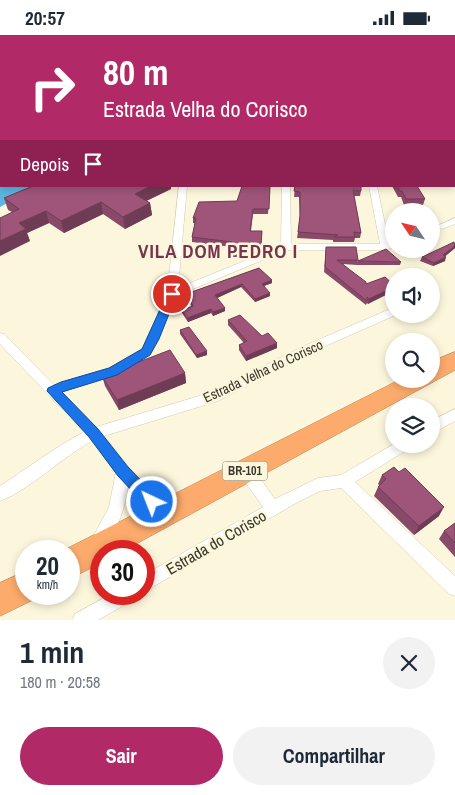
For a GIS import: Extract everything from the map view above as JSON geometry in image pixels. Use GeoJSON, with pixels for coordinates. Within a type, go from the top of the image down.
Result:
{"type":"FeatureCollection","features":[{"type":"Feature","properties":{"kind":"highway"},"geometry":{"type":"LineString","coordinates":[[440,368],[455,360]]}},
{"type":"Feature","properties":{"kind":"highway","name":"BR-101"},"geometry":{"type":"LineString","coordinates":[[80,558],[403,388]]}},
{"type":"Feature","properties":{"kind":"highway"},"geometry":{"type":"LineString","coordinates":[[0,600],[15,592]]}},
{"type":"Feature","properties":{"kind":"street"},"geometry":{"type":"LineString","coordinates":[[53,391],[65,385],[113,372],[146,352],[172,294],[183,187]]}},
{"type":"Feature","properties":{"kind":"street"},"geometry":{"type":"LineString","coordinates":[[286,187],[286,247]]}},
{"type":"Feature","properties":{"kind":"street"},"geometry":{"type":"LineString","coordinates":[[373,187],[385,231]]}},
{"type":"Feature","properties":{"kind":"street"},"geometry":{"type":"LineString","coordinates":[[442,226],[455,221]]}},
{"type":"Feature","properties":{"kind":"street"},"geometry":{"type":"LineString","coordinates":[[172,294],[286,247],[385,246]]}},
{"type":"Feature","properties":{"kind":"street","name":"Estrada Velha do Corisco"},"geometry":{"type":"LineString","coordinates":[[0,494],[36,471],[68,447],[94,433],[213,397],[308,349],[385,316]]}},
{"type":"Feature","properties":{"kind":"street"},"geometry":{"type":"LineString","coordinates":[[0,337],[94,433],[123,471],[163,515]]}},
{"type":"Feature","properties":{"kind":"street"},"geometry":{"type":"LineString","coordinates":[[440,422],[455,413]]}},
{"type":"Feature","properties":{"kind":"street"},"geometry":{"type":"LineString","coordinates":[[273,509],[318,485],[344,481],[390,453]]}},
{"type":"Feature","properties":{"kind":"street"},"geometry":{"type":"LineString","coordinates":[[80,556],[106,532],[116,513],[120,500],[123,471]]}},
{"type":"Feature","properties":{"kind":"street","name":"Estrada do Corisco"},"geometry":{"type":"LineString","coordinates":[[155,578],[273,509],[246,471]]}},
{"type":"Feature","properties":{"kind":"street"},"geometry":{"type":"LineString","coordinates":[[344,481],[455,588]]}},
{"type":"Feature","properties":{"kind":"street"},"geometry":{"type":"LineString","coordinates":[[81,620],[108,605]]}},
{"type":"Feature","properties":{"kind":"water"},"geometry":{"type":"Polygon","coordinates":[[[0,187],[37,187],[0,207],[0,187]]]}},
{"type":"Feature","properties":{"kind":"building"},"geometry":{"type":"Polygon","coordinates":[[[31,187],[149,187],[135,194],[150,203],[123,217],[101,202],[61,221],[46,211],[19,223],[26,229],[0,241],[0,218],[19,209],[4,198],[31,187]]]}},
{"type":"Feature","properties":{"kind":"building"},"geometry":{"type":"Polygon","coordinates":[[[242,187],[270,187],[269,209],[253,209],[250,231],[262,231],[261,245],[238,252],[231,251],[232,242],[192,237],[196,218],[193,218],[199,202],[237,201],[242,187]]]}},
{"type":"Feature","properties":{"kind":"building"},"geometry":{"type":"Polygon","coordinates":[[[295,187],[361,187],[361,191],[353,190],[361,233],[354,232],[355,237],[334,237],[338,235],[298,232],[300,192],[294,191],[295,187]]]}},
{"type":"Feature","properties":{"kind":"building"},"geometry":{"type":"Polygon","coordinates":[[[398,187],[418,187],[425,199],[406,199],[402,191],[398,187]]]}},
{"type":"Feature","properties":{"kind":"building"},"geometry":{"type":"Polygon","coordinates":[[[454,242],[455,246],[443,255],[446,257],[434,263],[424,258],[440,258],[440,249],[454,242]]]}},
{"type":"Feature","properties":{"kind":"building"},"geometry":{"type":"Polygon","coordinates":[[[326,247],[356,247],[358,260],[337,260],[366,282],[366,284],[385,277],[385,291],[369,299],[367,297],[367,301],[325,267],[326,247]]]}},
{"type":"Feature","properties":{"kind":"building"},"geometry":{"type":"Polygon","coordinates":[[[385,249],[385,258],[396,258],[401,262],[358,261],[385,249]]]}},
{"type":"Feature","properties":{"kind":"building"},"geometry":{"type":"Polygon","coordinates":[[[259,268],[272,280],[262,284],[270,293],[255,299],[242,284],[215,295],[225,308],[213,312],[211,309],[187,318],[182,310],[193,306],[186,294],[259,268]]]}},
{"type":"Feature","properties":{"kind":"building"},"geometry":{"type":"Polygon","coordinates":[[[240,315],[262,336],[268,333],[277,343],[246,356],[239,345],[247,341],[228,320],[240,315]]]}},
{"type":"Feature","properties":{"kind":"building"},"geometry":{"type":"Polygon","coordinates":[[[189,327],[207,351],[196,355],[180,330],[189,327]]]}},
{"type":"Feature","properties":{"kind":"building"},"geometry":{"type":"Polygon","coordinates":[[[170,350],[185,373],[117,400],[102,376],[170,350]]]}},
{"type":"Feature","properties":{"kind":"building"},"geometry":{"type":"Polygon","coordinates":[[[394,467],[399,472],[405,468],[444,507],[419,526],[378,487],[386,479],[382,475],[394,467]]]}},
{"type":"Feature","properties":{"kind":"building"},"geometry":{"type":"Polygon","coordinates":[[[455,523],[455,543],[444,531],[455,523]]]}},
{"type":"Feature","properties":{"kind":"district","name":"VILA DOM PEDRO I"},"geometry":{"type":"Point","coordinates":[218,251]}},
{"type":"Feature","properties":{"kind":"route"},"geometry":{"type":"LineString","coordinates":[[152,502],[123,471],[94,433],[53,391],[65,385],[93,379],[113,372],[146,352],[172,294]]}}]}
